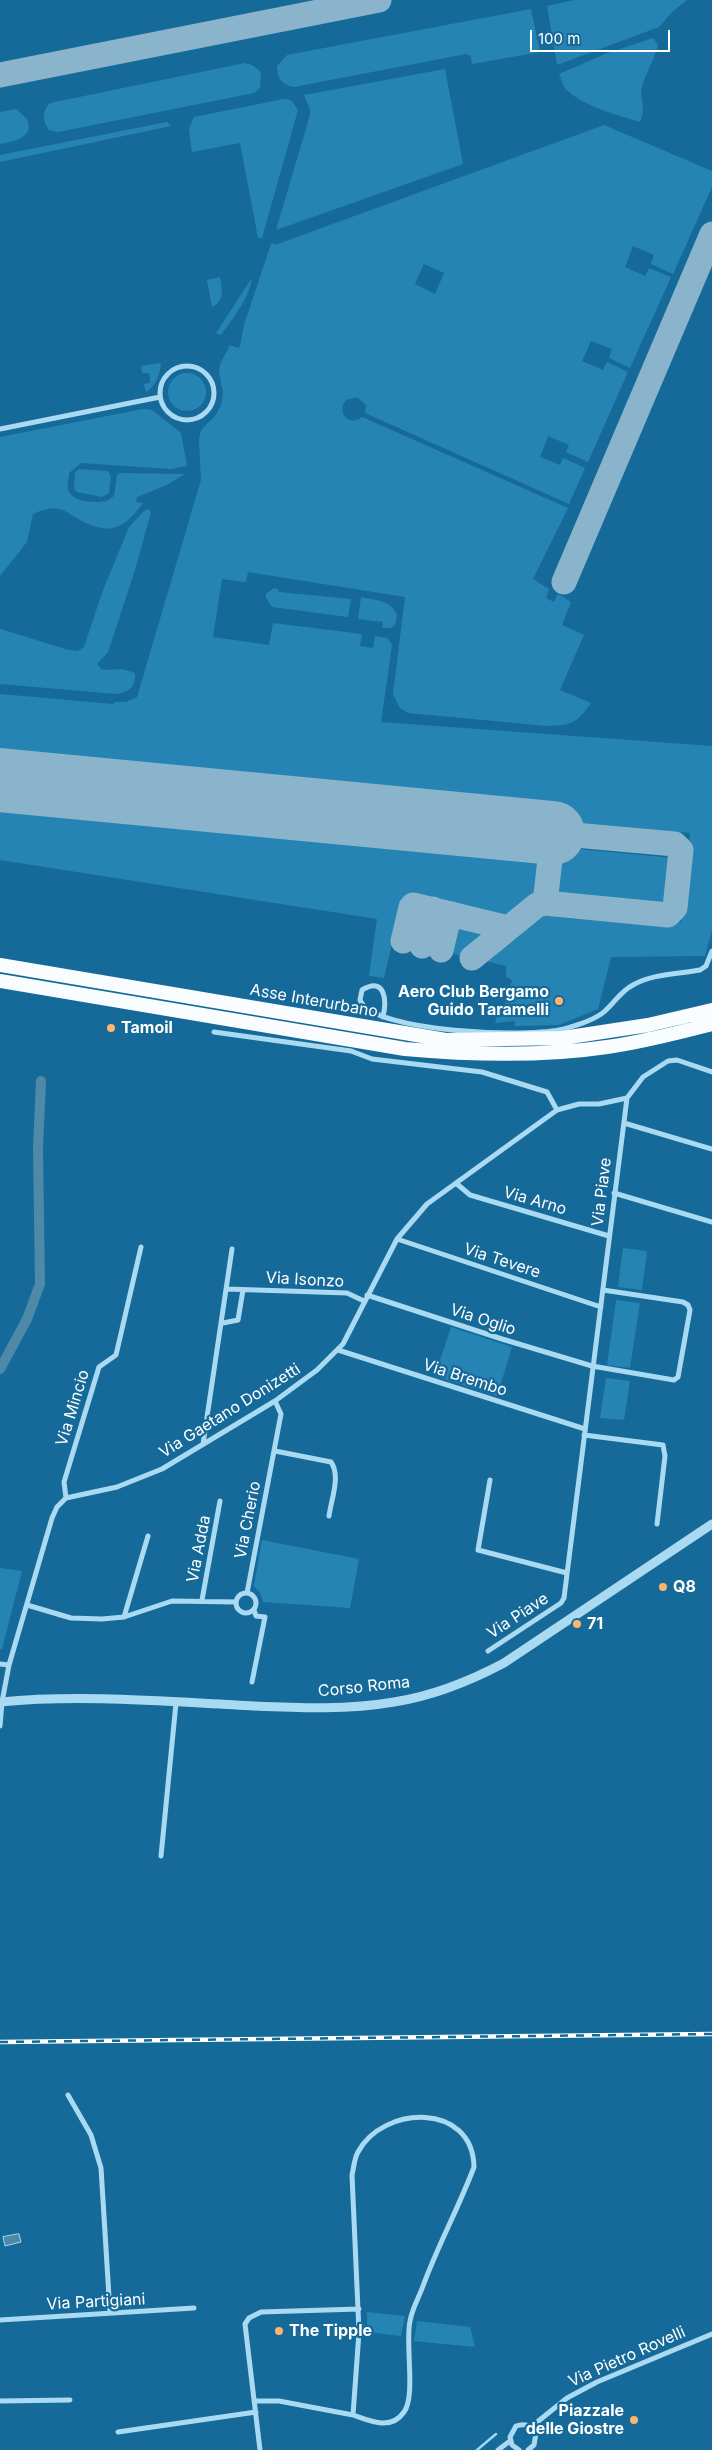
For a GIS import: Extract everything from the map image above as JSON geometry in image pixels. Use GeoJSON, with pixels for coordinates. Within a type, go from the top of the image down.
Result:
{"type":"FeatureCollection","features":[{"type":"Feature","properties":{"kind":"highway","name":"Asse Interurbano"},"geometry":{"type":"LineString","coordinates":[[0,965],[446,1040],[535,1040],[658,1024],[712,1010]]}},
{"type":"Feature","properties":{"kind":"highway","name":"Asse Interurbano"},"geometry":{"type":"LineString","coordinates":[[0,981],[405,1048],[468,1054],[545,1054],[575,1051],[654,1038],[712,1024]]}},
{"type":"Feature","properties":{"kind":"highway"},"geometry":{"type":"LineString","coordinates":[[596,1033],[610,1026],[712,1002]]}},
{"type":"Feature","properties":{"kind":"street"},"geometry":{"type":"LineString","coordinates":[[183,366],[195,367],[206,373],[214,390],[210,408],[200,416],[189,420],[177,418],[168,412],[160,397],[163,379],[171,370],[183,366]]}},
{"type":"Feature","properties":{"kind":"street"},"geometry":{"type":"LineString","coordinates":[[0,429],[160,397]]}},
{"type":"Feature","properties":{"kind":"street"},"geometry":{"type":"LineString","coordinates":[[383,1017],[386,1004],[384,994],[375,986],[369,986],[362,990],[360,1000],[362,1006],[373,1014],[383,1017],[417,1026],[470,1032],[561,1030],[605,1011],[620,994],[634,984],[651,978],[700,970],[706,966],[712,951]]}},
{"type":"Feature","properties":{"kind":"street"},"geometry":{"type":"LineString","coordinates":[[214,1032],[351,1051],[372,1059],[482,1072],[547,1092],[557,1110]]}},
{"type":"Feature","properties":{"kind":"street"},"geometry":{"type":"LineString","coordinates":[[627,1098],[643,1077],[659,1065],[677,1060],[712,1072]]}},
{"type":"Feature","properties":{"kind":"street","name":"Via Gaetano Donizetti"},"geometry":{"type":"LineString","coordinates":[[66,1498],[117,1487],[144,1478],[275,1401],[317,1370],[338,1350],[396,1239],[426,1204],[457,1184],[557,1110],[579,1104],[599,1104],[627,1098]]}},
{"type":"Feature","properties":{"kind":"street","name":"Via Piave"},"geometry":{"type":"LineString","coordinates":[[488,1651],[561,1603],[567,1573],[627,1098]]}},
{"type":"Feature","properties":{"kind":"street"},"geometry":{"type":"LineString","coordinates":[[624,1124],[712,1149]]}},
{"type":"Feature","properties":{"kind":"street","name":"Via Arno"},"geometry":{"type":"LineString","coordinates":[[457,1184],[470,1195],[609,1236]]}},
{"type":"Feature","properties":{"kind":"street"},"geometry":{"type":"LineString","coordinates":[[614,1193],[712,1222]]}},
{"type":"Feature","properties":{"kind":"street","name":"Via Tevere"},"geometry":{"type":"LineString","coordinates":[[396,1239],[600,1307]]}},
{"type":"Feature","properties":{"kind":"street","name":"Via Mincio"},"geometry":{"type":"LineString","coordinates":[[66,1498],[64,1482],[99,1366],[116,1355],[141,1247]]}},
{"type":"Feature","properties":{"kind":"street"},"geometry":{"type":"LineString","coordinates":[[203,1444],[232,1249]]}},
{"type":"Feature","properties":{"kind":"street","name":"Via Isonzo"},"geometry":{"type":"LineString","coordinates":[[227,1289],[347,1293],[365,1298]]}},
{"type":"Feature","properties":{"kind":"street","name":"Via Isonzo"},"geometry":{"type":"LineString","coordinates":[[222,1323],[238,1320],[243,1290]]}},
{"type":"Feature","properties":{"kind":"street"},"geometry":{"type":"LineString","coordinates":[[592,1366],[674,1380],[678,1377],[690,1310],[688,1305],[683,1302],[603,1290]]}},
{"type":"Feature","properties":{"kind":"street","name":"Via Oglio"},"geometry":{"type":"LineString","coordinates":[[365,1298],[592,1366]]}},
{"type":"Feature","properties":{"kind":"street","name":"Via Brembo"},"geometry":{"type":"LineString","coordinates":[[338,1350],[584,1431]]}},
{"type":"Feature","properties":{"kind":"street","name":"Via Cherio"},"geometry":{"type":"LineString","coordinates":[[247,1593],[281,1414],[275,1401]]}},
{"type":"Feature","properties":{"kind":"street"},"geometry":{"type":"LineString","coordinates":[[584,1431],[663,1445],[665,1456],[657,1524]]}},
{"type":"Feature","properties":{"kind":"street"},"geometry":{"type":"LineString","coordinates":[[275,1451],[331,1462],[335,1467],[336,1475],[329,1516]]}},
{"type":"Feature","properties":{"kind":"street","name":"Via Piave"},"geometry":{"type":"LineString","coordinates":[[490,1480],[478,1550],[567,1573]]}},
{"type":"Feature","properties":{"kind":"street"},"geometry":{"type":"LineString","coordinates":[[0,1726],[1,1702],[9,1665],[52,1518],[57,1507],[66,1498]]}},
{"type":"Feature","properties":{"kind":"street","name":"Via Adda"},"geometry":{"type":"LineString","coordinates":[[202,1600],[220,1502]]}},
{"type":"Feature","properties":{"kind":"street","name":"Corso Roma"},"geometry":{"type":"LineString","coordinates":[[1,1702],[86,1699],[320,1708],[395,1702],[430,1694],[469,1681],[504,1663],[712,1524]]}},
{"type":"Feature","properties":{"kind":"street"},"geometry":{"type":"LineString","coordinates":[[124,1617],[148,1536]]}},
{"type":"Feature","properties":{"kind":"street"},"geometry":{"type":"LineString","coordinates":[[252,1682],[265,1617],[256,1616],[254,1610],[255,1600],[247,1593],[242,1594],[236,1602],[236,1607],[244,1613],[254,1610]]}},
{"type":"Feature","properties":{"kind":"street","name":"Via Adda"},"geometry":{"type":"LineString","coordinates":[[27,1605],[71,1618],[102,1619],[124,1617],[172,1601],[236,1602]]}},
{"type":"Feature","properties":{"kind":"street"},"geometry":{"type":"LineString","coordinates":[[0,1664],[9,1665]]}},
{"type":"Feature","properties":{"kind":"street"},"geometry":{"type":"LineString","coordinates":[[162,1856],[176,1703]]}},
{"type":"Feature","properties":{"kind":"street"},"geometry":{"type":"LineString","coordinates":[[68,2095],[91,2134],[101,2168],[110,2313]]}},
{"type":"Feature","properties":{"kind":"street"},"geometry":{"type":"LineString","coordinates":[[254,2401],[279,2401],[353,2414],[372,2423],[381,2424],[392,2422],[404,2412],[409,2402],[407,2342],[410,2320],[435,2254],[474,2167],[471,2147],[460,2130],[452,2124],[441,2120],[412,2118],[386,2125],[368,2138],[356,2154],[352,2174],[359,2309],[358,2360],[353,2414]]}},
{"type":"Feature","properties":{"kind":"street","name":"Via Partigiani"},"geometry":{"type":"LineString","coordinates":[[0,2320],[194,2308]]}},
{"type":"Feature","properties":{"kind":"street"},"geometry":{"type":"LineString","coordinates":[[260,2450],[245,2324],[249,2318],[261,2312],[359,2309]]}},
{"type":"Feature","properties":{"kind":"street","name":"Via Pietro Rovelli"},"geometry":{"type":"LineString","coordinates":[[531,2427],[558,2404],[582,2390],[712,2334]]}},
{"type":"Feature","properties":{"kind":"street"},"geometry":{"type":"LineString","coordinates":[[0,2401],[70,2400]]}},
{"type":"Feature","properties":{"kind":"street"},"geometry":{"type":"LineString","coordinates":[[118,2432],[256,2412]]}},
{"type":"Feature","properties":{"kind":"street"},"geometry":{"type":"LineString","coordinates":[[498,2450],[510,2441],[511,2433],[516,2426],[524,2424],[531,2427],[537,2438],[531,2449]]}},
{"type":"Feature","properties":{"kind":"street"},"geometry":{"type":"LineString","coordinates":[[510,2441],[519,2450]]}},
{"type":"Feature","properties":{"kind":"shaded area"},"geometry":{"type":"Polygon","coordinates":[[[575,0],[687,0],[672,12],[659,27],[557,65],[547,6],[575,0]]]}},
{"type":"Feature","properties":{"kind":"shaded area"},"geometry":{"type":"Polygon","coordinates":[[[531,9],[540,52],[472,64],[471,56],[466,54],[294,87],[283,83],[278,74],[277,66],[287,55],[531,9]]]}},
{"type":"Feature","properties":{"kind":"shaded area"},"geometry":{"type":"Polygon","coordinates":[[[653,38],[658,45],[642,87],[643,112],[640,122],[590,105],[565,88],[559,74],[605,54],[653,38]]]}},
{"type":"Feature","properties":{"kind":"shaded area"},"geometry":{"type":"Polygon","coordinates":[[[245,63],[252,65],[261,72],[260,88],[254,93],[58,132],[49,130],[45,123],[44,112],[50,103],[245,63]]]}},
{"type":"Feature","properties":{"kind":"shaded area"},"geometry":{"type":"Polygon","coordinates":[[[445,69],[463,164],[276,230],[310,115],[310,109],[304,95],[445,69]]]}},
{"type":"Feature","properties":{"kind":"shaded area"},"geometry":{"type":"Polygon","coordinates":[[[284,99],[291,100],[298,110],[262,238],[258,238],[240,143],[192,152],[189,129],[194,117],[284,99]]]}},
{"type":"Feature","properties":{"kind":"shaded area"},"geometry":{"type":"Polygon","coordinates":[[[16,109],[27,119],[28,130],[22,138],[0,144],[0,112],[16,109]]]}},
{"type":"Feature","properties":{"kind":"shaded area"},"geometry":{"type":"Polygon","coordinates":[[[167,122],[171,126],[0,162],[0,155],[167,122]]]}},
{"type":"Feature","properties":{"kind":"shaded area"},"geometry":{"type":"Polygon","coordinates":[[[604,125],[712,171],[712,187],[673,274],[651,264],[654,255],[633,246],[625,267],[645,276],[649,268],[671,277],[630,368],[609,358],[612,349],[591,341],[582,361],[603,370],[607,362],[628,372],[588,462],[566,452],[569,445],[548,436],[540,457],[560,465],[563,458],[585,468],[569,504],[365,413],[366,405],[357,397],[346,400],[343,405],[343,414],[349,419],[357,420],[362,417],[568,508],[533,579],[549,589],[546,598],[554,602],[558,594],[571,602],[562,625],[584,635],[560,690],[591,703],[577,719],[568,724],[547,726],[408,713],[400,708],[393,694],[405,597],[248,572],[246,582],[222,579],[213,637],[269,645],[273,623],[362,634],[360,646],[373,648],[375,636],[387,638],[392,645],[381,722],[712,746],[712,930],[705,956],[611,957],[598,1009],[559,1025],[515,1026],[515,1021],[495,1023],[499,1008],[504,1007],[512,980],[506,977],[506,966],[478,959],[530,916],[542,910],[681,922],[690,833],[0,768],[0,694],[113,704],[115,702],[126,702],[137,697],[201,480],[199,440],[201,430],[216,415],[221,405],[223,393],[219,372],[220,364],[230,345],[238,348],[240,346],[244,325],[271,244],[274,243],[275,245],[604,125]],[[424,264],[415,284],[435,294],[444,273],[424,264]]]}},
{"type":"Feature","properties":{"kind":"shaded area"},"geometry":{"type":"Polygon","coordinates":[[[220,277],[221,298],[212,307],[207,280],[220,277]]]}},
{"type":"Feature","properties":{"kind":"shaded area"},"geometry":{"type":"Polygon","coordinates":[[[252,278],[248,293],[235,315],[221,335],[216,333],[252,278]]]}},
{"type":"Feature","properties":{"kind":"shaded area"},"geometry":{"type":"Polygon","coordinates":[[[161,363],[157,379],[146,392],[144,384],[150,383],[149,373],[142,373],[141,366],[161,363]]]}},
{"type":"Feature","properties":{"kind":"shaded area"},"geometry":{"type":"Polygon","coordinates":[[[187,373],[200,379],[206,392],[200,405],[187,411],[174,405],[168,392],[174,379],[187,373]]]}},
{"type":"Feature","properties":{"kind":"shaded area"},"geometry":{"type":"Polygon","coordinates":[[[143,409],[152,410],[181,433],[187,466],[171,469],[81,463],[69,473],[68,489],[70,494],[84,501],[107,501],[114,496],[117,475],[120,473],[185,474],[167,485],[137,497],[136,502],[143,503],[129,519],[116,527],[100,528],[60,509],[46,509],[33,514],[27,542],[0,576],[0,437],[143,409]]]}},
{"type":"Feature","properties":{"kind":"shaded area"},"geometry":{"type":"Polygon","coordinates":[[[79,469],[108,471],[111,477],[109,493],[102,497],[77,492],[74,488],[75,473],[79,469]]]}},
{"type":"Feature","properties":{"kind":"shaded area"},"geometry":{"type":"Polygon","coordinates":[[[149,509],[151,512],[135,570],[108,652],[97,664],[102,670],[122,669],[135,673],[131,688],[116,694],[0,684],[0,629],[69,650],[78,651],[84,647],[103,590],[129,527],[144,511],[149,509]]]}},
{"type":"Feature","properties":{"kind":"shaded area"},"geometry":{"type":"Polygon","coordinates":[[[274,588],[278,589],[279,592],[351,599],[348,617],[272,607],[266,598],[266,594],[274,588]]]}},
{"type":"Feature","properties":{"kind":"shaded area"},"geometry":{"type":"Polygon","coordinates":[[[361,597],[391,606],[397,615],[395,625],[391,628],[382,628],[383,622],[358,619],[361,597]]]}},
{"type":"Feature","properties":{"kind":"shaded area"},"geometry":{"type":"Polygon","coordinates":[[[0,794],[541,845],[546,856],[538,892],[529,903],[506,922],[408,898],[398,940],[393,939],[384,978],[369,976],[377,919],[0,860],[0,794]]]}},
{"type":"Feature","properties":{"kind":"shaded area"},"geometry":{"type":"Polygon","coordinates":[[[557,847],[673,858],[676,863],[670,904],[667,908],[660,909],[565,899],[559,895],[554,883],[557,847]]]}},
{"type":"Feature","properties":{"kind":"shaded area"},"geometry":{"type":"Polygon","coordinates":[[[421,912],[425,913],[417,944],[407,942],[414,916],[421,912]]]}},
{"type":"Feature","properties":{"kind":"shaded area"},"geometry":{"type":"Polygon","coordinates":[[[440,916],[444,917],[436,949],[426,947],[433,921],[440,916]]]}},
{"type":"Feature","properties":{"kind":"shaded area"},"geometry":{"type":"Polygon","coordinates":[[[460,921],[497,930],[466,957],[446,952],[452,926],[460,921]]]}},
{"type":"Feature","properties":{"kind":"shaded area"},"geometry":{"type":"Polygon","coordinates":[[[623,1248],[647,1251],[642,1290],[618,1287],[623,1248]]]}},
{"type":"Feature","properties":{"kind":"shaded area"},"geometry":{"type":"Polygon","coordinates":[[[616,1300],[640,1303],[630,1368],[607,1365],[616,1300]]]}},
{"type":"Feature","properties":{"kind":"shaded area"},"geometry":{"type":"Polygon","coordinates":[[[451,1327],[512,1347],[497,1396],[435,1376],[451,1327]]]}},
{"type":"Feature","properties":{"kind":"shaded area"},"geometry":{"type":"Polygon","coordinates":[[[606,1378],[630,1381],[624,1420],[600,1418],[606,1378]]]}},
{"type":"Feature","properties":{"kind":"shaded area"},"geometry":{"type":"Polygon","coordinates":[[[262,1540],[359,1559],[350,1608],[263,1602],[260,1593],[254,1586],[262,1540]]]}},
{"type":"Feature","properties":{"kind":"shaded area"},"geometry":{"type":"Polygon","coordinates":[[[0,1568],[22,1571],[2,1649],[0,1649],[0,1568]]]}},
{"type":"Feature","properties":{"kind":"shaded area"},"geometry":{"type":"Polygon","coordinates":[[[19,2234],[21,2242],[5,2246],[3,2237],[19,2234]]]}},
{"type":"Feature","properties":{"kind":"shaded area"},"geometry":{"type":"Polygon","coordinates":[[[367,2312],[405,2316],[401,2336],[367,2332],[367,2312]]]}},
{"type":"Feature","properties":{"kind":"shaded area"},"geometry":{"type":"Polygon","coordinates":[[[417,2321],[470,2327],[475,2347],[414,2341],[417,2321]]]}},
{"type":"Feature","properties":{"kind":"waterway"},"geometry":{"type":"LineString","coordinates":[[0,1369],[27,1319],[40,1284],[38,1148],[41,1081]]}},
{"type":"Feature","properties":{"kind":"waterway"},"geometry":{"type":"LineString","coordinates":[[477,2450],[496,2434]]}},
{"type":"Feature","properties":{"kind":"taxiway"},"geometry":{"type":"LineString","coordinates":[[0,75],[379,0]]}},
{"type":"Feature","properties":{"kind":"taxiway"},"geometry":{"type":"LineString","coordinates":[[564,582],[712,234]]}},
{"type":"Feature","properties":{"kind":"taxiway"},"geometry":{"type":"LineString","coordinates":[[472,958],[537,905],[545,903],[668,915],[675,908],[681,850],[675,844],[553,833],[545,903]]}},
{"type":"Feature","properties":{"kind":"taxiway"},"geometry":{"type":"LineString","coordinates":[[403,941],[413,905],[508,928]]}},
{"type":"Feature","properties":{"kind":"taxiway"},"geometry":{"type":"LineString","coordinates":[[422,946],[430,912],[433,909]]}},
{"type":"Feature","properties":{"kind":"taxiway"},"geometry":{"type":"LineString","coordinates":[[441,950],[449,917],[452,914]]}},
{"type":"Feature","properties":{"kind":"runway"},"geometry":{"type":"LineString","coordinates":[[0,780],[553,833]]}},
{"type":"Feature","properties":{"kind":"railway"},"geometry":{"type":"LineString","coordinates":[[0,2042],[712,2034]]}},
{"type":"Feature","properties":{"kind":"place","name":"Aero Club Bergamo Guido Taramelli"},"geometry":{"type":"Point","coordinates":[559,1001]}},
{"type":"Feature","properties":{"kind":"place","name":"Tamoil"},"geometry":{"type":"Point","coordinates":[111,1028]}},
{"type":"Feature","properties":{"kind":"place","name":"Q8"},"geometry":{"type":"Point","coordinates":[663,1587]}},
{"type":"Feature","properties":{"kind":"place","name":"71"},"geometry":{"type":"Point","coordinates":[577,1624]}},
{"type":"Feature","properties":{"kind":"place","name":"The Tipple"},"geometry":{"type":"Point","coordinates":[279,2331]}},
{"type":"Feature","properties":{"kind":"place","name":"Piazzale delle Giostre"},"geometry":{"type":"Point","coordinates":[634,2420]}}]}
